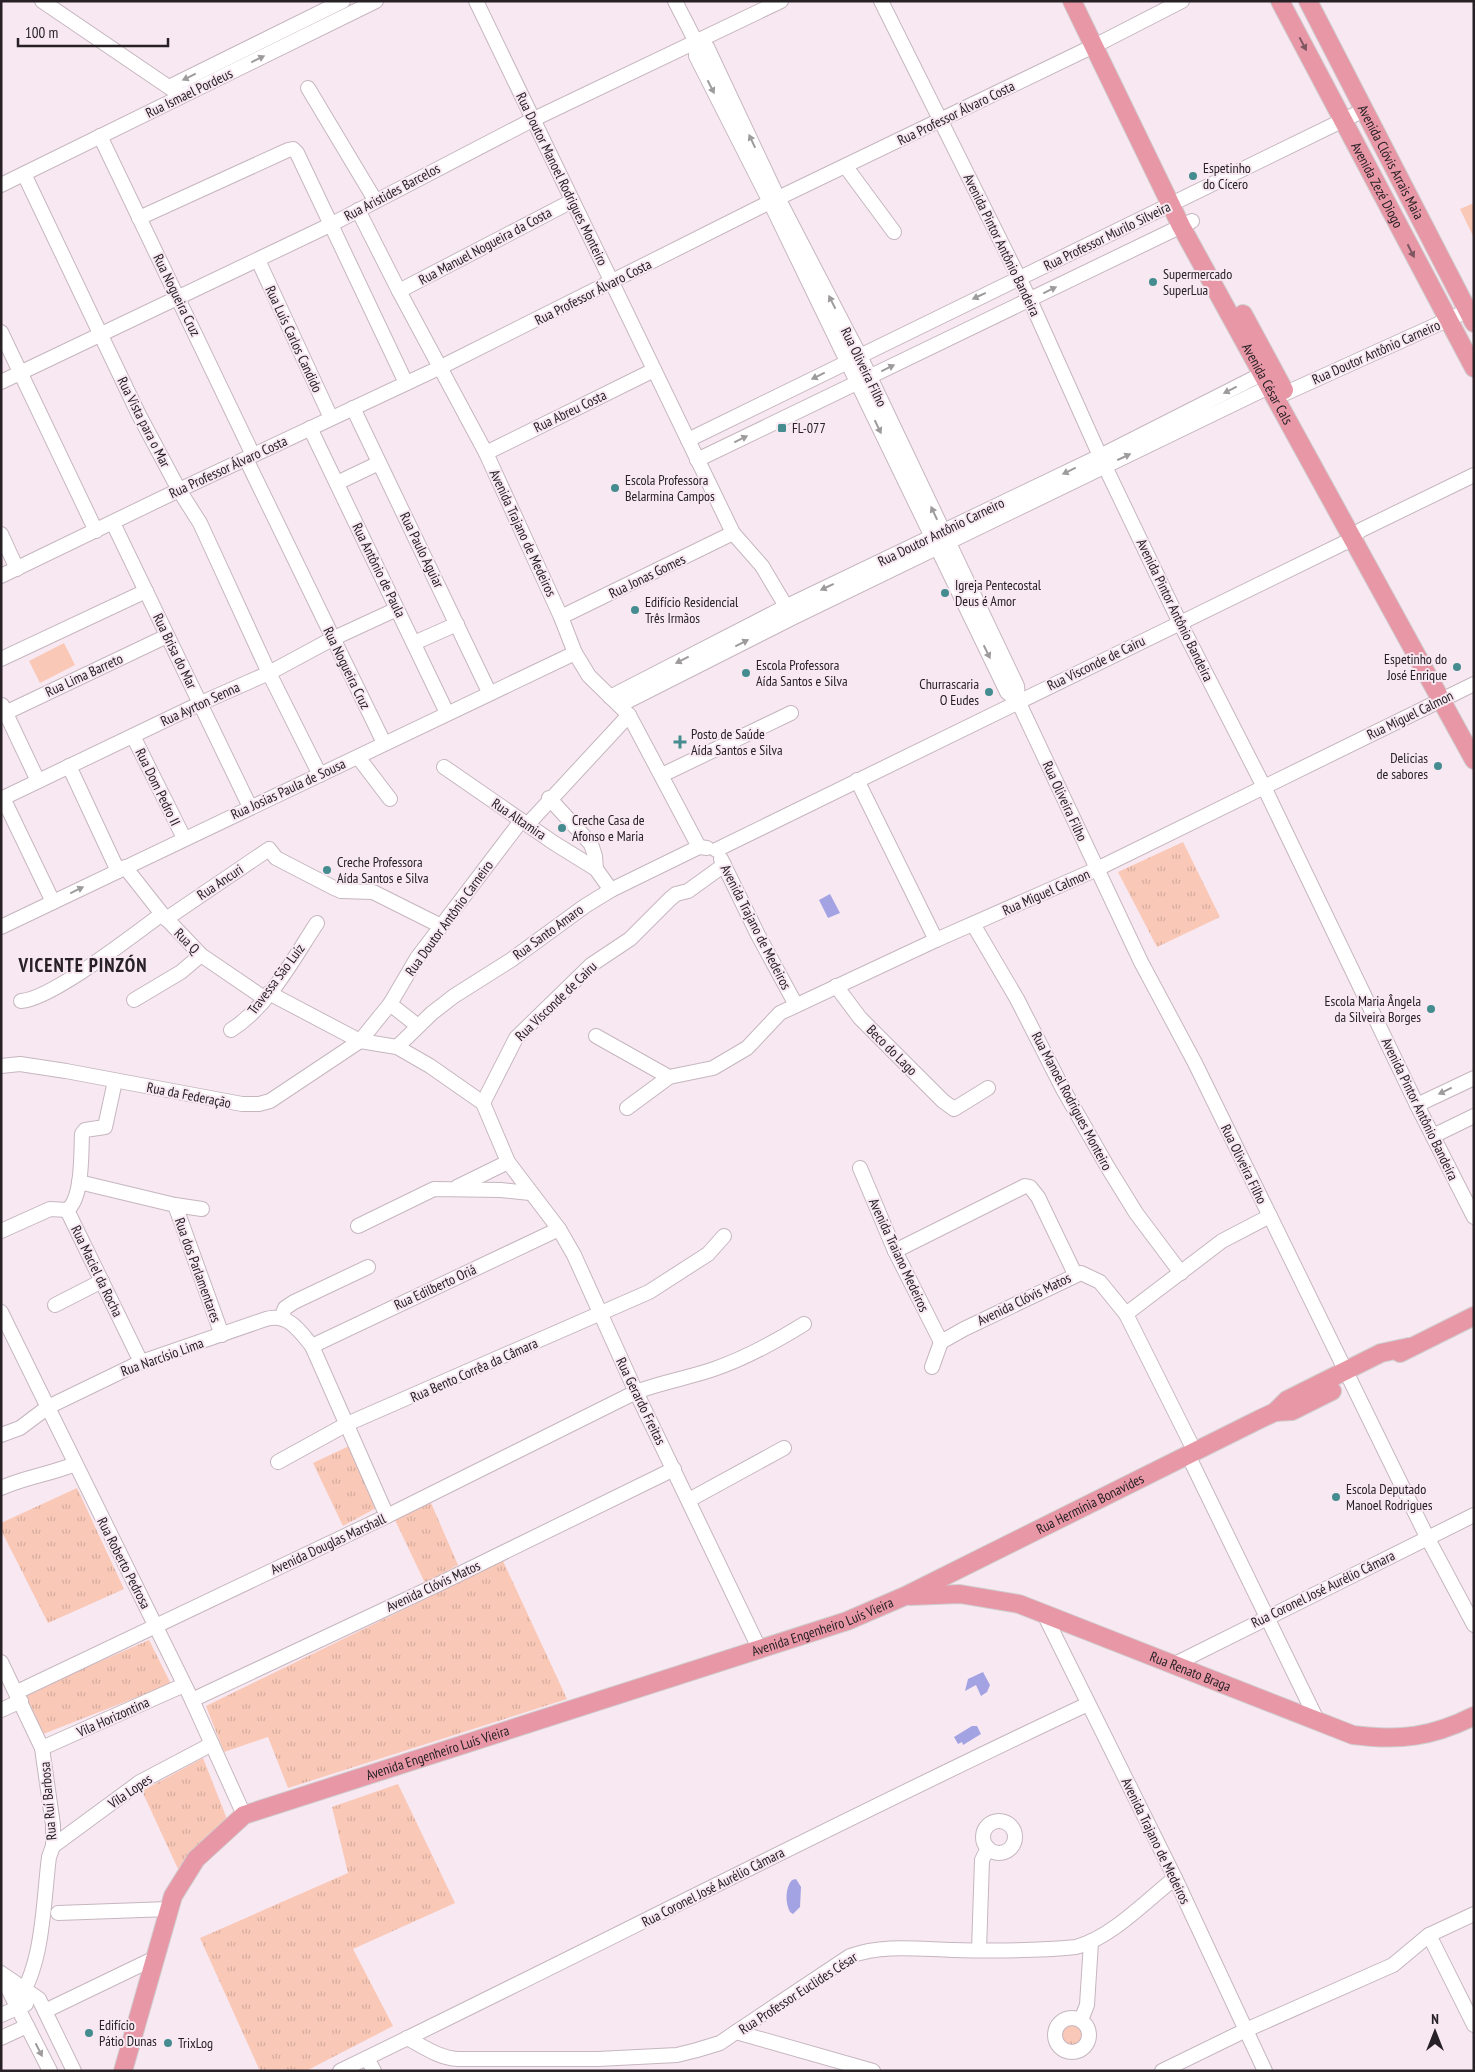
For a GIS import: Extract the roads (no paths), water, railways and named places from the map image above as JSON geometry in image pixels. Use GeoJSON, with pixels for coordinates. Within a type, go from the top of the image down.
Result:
{"type":"FeatureCollection","features":[{"type":"Feature","properties":{"kind":"main road","name":"Avenida César Cals"},"geometry":{"type":"LineString","coordinates":[[1072,1],[1099,44],[1187,224],[1446,698],[1474,760]]}},
{"type":"Feature","properties":{"kind":"main road","name":"Avenida César Cals"},"geometry":{"type":"LineString","coordinates":[[1085,1],[1099,44]]}},
{"type":"Feature","properties":{"kind":"main road","name":"Avenida Zezé Diogo"},"geometry":{"type":"LineString","coordinates":[[1280,1],[1474,368]]}},
{"type":"Feature","properties":{"kind":"main road","name":"Avenida Clóvis Arrais Maia"},"geometry":{"type":"LineString","coordinates":[[1308,1],[1470,317]]}},
{"type":"Feature","properties":{"kind":"main road","name":"Avenida César Cals"},"geometry":{"type":"LineString","coordinates":[[1446,698],[1474,736]]}},
{"type":"Feature","properties":{"kind":"main road","name":"Rua Hermínia Bonavides"},"geometry":{"type":"LineString","coordinates":[[905,1596],[1274,1412],[1287,1400],[1350,1375],[1381,1354],[1409,1347],[1474,1316]]}},
{"type":"Feature","properties":{"kind":"main road","name":"Rua Renato Braga"},"geometry":{"type":"LineString","coordinates":[[905,1596],[960,1594],[992,1598],[1042,1612],[1353,1735],[1392,1739],[1438,1731],[1474,1716]]}},
{"type":"Feature","properties":{"kind":"main road","name":"Avenida Engenheiro Luís Vieira"},"geometry":{"type":"LineString","coordinates":[[122,2071],[173,1896],[196,1859],[244,1816],[847,1621],[905,1596]]}},
{"type":"Feature","properties":{"kind":"street"},"geometry":{"type":"LineString","coordinates":[[42,1],[183,96]]}},
{"type":"Feature","properties":{"kind":"street","name":"Rua Ismael Pordeus"},"geometry":{"type":"LineString","coordinates":[[169,87],[343,1]]}},
{"type":"Feature","properties":{"kind":"street","name":"Rua Ismael Pordeus"},"geometry":{"type":"LineString","coordinates":[[1,185],[376,1]]}},
{"type":"Feature","properties":{"kind":"street","name":"Rua Doutor Manoel Rodrigues Monteiro"},"geometry":{"type":"LineString","coordinates":[[476,1],[733,533],[762,566],[789,612]]}},
{"type":"Feature","properties":{"kind":"street","name":"Rua Oliveira Filho"},"geometry":{"type":"LineString","coordinates":[[675,1],[696,42],[696,56],[860,356],[863,380]]}},
{"type":"Feature","properties":{"kind":"street","name":"Rua Aristides Barcelos"},"geometry":{"type":"LineString","coordinates":[[1,382],[332,224],[534,119],[781,1]]}},
{"type":"Feature","properties":{"kind":"street","name":"Avenida Pintor Antônio Bandeira"},"geometry":{"type":"LineString","coordinates":[[881,1],[1030,300],[1102,461],[1180,622],[1264,787],[1417,1105],[1474,1217]]}},
{"type":"Feature","properties":{"kind":"street","name":"Rua Professor Álvaro Costa"},"geometry":{"type":"LineString","coordinates":[[1,576],[441,367],[612,283],[774,200],[1099,44],[1182,1]]}},
{"type":"Feature","properties":{"kind":"street"},"geometry":{"type":"LineString","coordinates":[[308,88],[376,200]]}},
{"type":"Feature","properties":{"kind":"street","name":"Rua Professor Murilo Silveira"},"geometry":{"type":"LineString","coordinates":[[688,440],[1364,110]]}},
{"type":"Feature","properties":{"kind":"street","name":"Rua Nogueira Cruz"},"geometry":{"type":"LineString","coordinates":[[100,136],[178,297],[332,639],[384,743]]}},
{"type":"Feature","properties":{"kind":"street"},"geometry":{"type":"LineString","coordinates":[[140,218],[293,149],[297,152],[332,224],[406,383]]}},
{"type":"Feature","properties":{"kind":"street"},"geometry":{"type":"LineString","coordinates":[[846,167],[894,232]]}},
{"type":"Feature","properties":{"kind":"street","name":"Rua Vista para o Mar"},"geometry":{"type":"LineString","coordinates":[[24,174],[100,334],[179,490],[200,523],[269,673],[320,775]]}},
{"type":"Feature","properties":{"kind":"street","name":"Rua Oliveira Filho"},"geometry":{"type":"LineString","coordinates":[[774,200],[846,362],[863,380],[978,618],[1017,686],[1018,700],[1141,962],[1195,1063],[1350,1375],[1427,1537],[1474,1625]]}},
{"type":"Feature","properties":{"kind":"street","name":"Rua Manuel Nogueira da Costa"},"geometry":{"type":"LineString","coordinates":[[399,291],[572,201]]}},
{"type":"Feature","properties":{"kind":"street","name":"Avenida Trajano de Medeiros"},"geometry":{"type":"LineString","coordinates":[[358,210],[486,453],[561,616],[575,653],[589,676],[620,706],[662,775],[699,847]]}},
{"type":"Feature","properties":{"kind":"street","name":"Rua Professor Murilo Silveira"},"geometry":{"type":"LineString","coordinates":[[697,460],[1187,224]]}},
{"type":"Feature","properties":{"kind":"street","name":"Rua Luís Carlos Candido"},"geometry":{"type":"LineString","coordinates":[[258,260],[331,418]]}},
{"type":"Feature","properties":{"kind":"street","name":"Rua Doutor Antônio Carneiro"},"geometry":{"type":"LineString","coordinates":[[360,1041],[390,1004],[417,958],[441,926],[525,822],[549,798],[620,706],[789,612],[1102,461],[1274,381],[1447,320],[1470,317]]}},
{"type":"Feature","properties":{"kind":"street"},"geometry":{"type":"LineString","coordinates":[[1,332],[96,531]]}},
{"type":"Feature","properties":{"kind":"street","name":"Rua Abreu Costa"},"geometry":{"type":"LineString","coordinates":[[486,453],[654,370]]}},
{"type":"Feature","properties":{"kind":"street","name":"Rua Paulo Aguiar"},"geometry":{"type":"LineString","coordinates":[[353,408],[489,692]]}},
{"type":"Feature","properties":{"kind":"street","name":"Rua Antônio de Paula"},"geometry":{"type":"LineString","coordinates":[[310,428],[448,713]]}},
{"type":"Feature","properties":{"kind":"street"},"geometry":{"type":"LineString","coordinates":[[337,483],[380,463]]}},
{"type":"Feature","properties":{"kind":"street","name":"Rua Visconde de Cairu"},"geometry":{"type":"LineString","coordinates":[[716,850],[1180,622],[1474,474]]}},
{"type":"Feature","properties":{"kind":"street","name":"Rua Brisa do Mar"},"geometry":{"type":"LineString","coordinates":[[113,523],[250,807]]}},
{"type":"Feature","properties":{"kind":"street","name":"Rua Jonas Gomes"},"geometry":{"type":"LineString","coordinates":[[561,616],[733,533]]}},
{"type":"Feature","properties":{"kind":"street"},"geometry":{"type":"LineString","coordinates":[[1,534],[17,568]]}},
{"type":"Feature","properties":{"kind":"street"},"geometry":{"type":"LineString","coordinates":[[1,659],[146,591]]}},
{"type":"Feature","properties":{"kind":"street","name":"Rua Ayrton Senna"},"geometry":{"type":"LineString","coordinates":[[2,798],[201,703],[269,673],[332,639],[398,609]]}},
{"type":"Feature","properties":{"kind":"street"},"geometry":{"type":"LineString","coordinates":[[414,643],[456,624]]}},
{"type":"Feature","properties":{"kind":"street","name":"Rua Lima Barreto"},"geometry":{"type":"LineString","coordinates":[[3,711],[168,636]]}},
{"type":"Feature","properties":{"kind":"street","name":"Rua Josias Paula de Sousa"},"geometry":{"type":"LineString","coordinates":[[1,927],[184,838],[358,757],[489,692],[575,653]]}},
{"type":"Feature","properties":{"kind":"street","name":"Rua Miguel Calmon"},"geometry":{"type":"LineString","coordinates":[[627,1108],[669,1077],[718,1065],[747,1048],[780,1013],[936,940],[1097,869],[1474,684]]}},
{"type":"Feature","properties":{"kind":"street"},"geometry":{"type":"LineString","coordinates":[[3,711],[38,780]]}},
{"type":"Feature","properties":{"kind":"street"},"geometry":{"type":"LineString","coordinates":[[662,775],[791,713]]}},
{"type":"Feature","properties":{"kind":"street","name":"Rua Dom Pedro II"},"geometry":{"type":"LineString","coordinates":[[133,736],[184,838]]}},
{"type":"Feature","properties":{"kind":"street"},"geometry":{"type":"LineString","coordinates":[[358,757],[390,799]]}},
{"type":"Feature","properties":{"kind":"street","name":"Rua Q"},"geometry":{"type":"LineString","coordinates":[[69,766],[122,869],[200,955],[266,996],[360,1041],[397,1047]]}},
{"type":"Feature","properties":{"kind":"street","name":"Rua Altamira"},"geometry":{"type":"LineString","coordinates":[[444,767],[596,869]]}},
{"type":"Feature","properties":{"kind":"street"},"geometry":{"type":"LineString","coordinates":[[857,780],[936,940]]}},
{"type":"Feature","properties":{"kind":"street"},"geometry":{"type":"LineString","coordinates":[[2,798],[53,902]]}},
{"type":"Feature","properties":{"kind":"street"},"geometry":{"type":"LineString","coordinates":[[549,798],[591,844],[595,856],[596,869],[611,890]]}},
{"type":"Feature","properties":{"kind":"street"},"geometry":{"type":"LineString","coordinates":[[699,847],[716,850]]}},
{"type":"Feature","properties":{"kind":"street","name":"Rua Santo Amaro"},"geometry":{"type":"LineString","coordinates":[[397,1047],[418,1026],[454,996],[511,960],[559,924],[611,890],[699,847]]}},
{"type":"Feature","properties":{"kind":"street","name":"Rua Ancuri"},"geometry":{"type":"LineString","coordinates":[[21,1001],[42,996],[269,849],[276,858],[334,888],[350,892],[373,892],[441,926]]}},
{"type":"Feature","properties":{"kind":"street","name":"Avenida Trajano de Medeiros"},"geometry":{"type":"LineString","coordinates":[[716,850],[758,935],[796,1005]]}},
{"type":"Feature","properties":{"kind":"street","name":"Rua Visconde de Cairu"},"geometry":{"type":"LineString","coordinates":[[483,1103],[512,1044],[547,1007],[591,965],[630,939],[676,894],[688,891],[724,865]]}},
{"type":"Feature","properties":{"kind":"street","name":"Travessa São Luiz"},"geometry":{"type":"LineString","coordinates":[[231,1030],[246,1019],[266,996],[317,923]]}},
{"type":"Feature","properties":{"kind":"street","name":"Rua Manoel Rodrigues Monteiro"},"geometry":{"type":"LineString","coordinates":[[973,924],[1017,999],[1063,1089],[1107,1166],[1136,1213],[1181,1273]]}},
{"type":"Feature","properties":{"kind":"street"},"geometry":{"type":"LineString","coordinates":[[134,1000],[182,972],[200,955]]}},
{"type":"Feature","properties":{"kind":"street","name":"Beco do Lago"},"geometry":{"type":"LineString","coordinates":[[836,986],[860,1018],[954,1109],[988,1088]]}},
{"type":"Feature","properties":{"kind":"street"},"geometry":{"type":"LineString","coordinates":[[390,1004],[418,1026]]}},
{"type":"Feature","properties":{"kind":"street"},"geometry":{"type":"LineString","coordinates":[[596,1036],[669,1077]]}},
{"type":"Feature","properties":{"kind":"street","name":"Rua da Federação"},"geometry":{"type":"LineString","coordinates":[[1,1066],[11,1064],[29,1066],[242,1104],[259,1104],[270,1101],[286,1092],[360,1041]]}},
{"type":"Feature","properties":{"kind":"street"},"geometry":{"type":"LineString","coordinates":[[397,1047],[430,1066],[483,1103]]}},
{"type":"Feature","properties":{"kind":"street"},"geometry":{"type":"LineString","coordinates":[[1417,1105],[1474,1078]]}},
{"type":"Feature","properties":{"kind":"street","name":"Rua Maciel da Rocha"},"geometry":{"type":"LineString","coordinates":[[115,1080],[105,1127],[85,1130],[82,1134],[79,1182],[74,1203],[67,1210],[141,1362]]}},
{"type":"Feature","properties":{"kind":"street","name":"Rua Gerardo Freitas"},"geometry":{"type":"LineString","coordinates":[[483,1103],[508,1162],[559,1230],[574,1255],[636,1392],[759,1648]]}},
{"type":"Feature","properties":{"kind":"street"},"geometry":{"type":"LineString","coordinates":[[1434,1136],[1474,1116]]}},
{"type":"Feature","properties":{"kind":"street"},"geometry":{"type":"LineString","coordinates":[[455,1188],[508,1162]]}},
{"type":"Feature","properties":{"kind":"street","name":"Avenida Traiano Medeiros"},"geometry":{"type":"LineString","coordinates":[[860,1168],[895,1251],[941,1342]]}},
{"type":"Feature","properties":{"kind":"street","name":"Rua dos Parlamentares"},"geometry":{"type":"LineString","coordinates":[[79,1182],[175,1205],[202,1209]]}},
{"type":"Feature","properties":{"kind":"street"},"geometry":{"type":"LineString","coordinates":[[895,1251],[1018,1188],[1030,1187],[1038,1197],[1075,1274]]}},
{"type":"Feature","properties":{"kind":"street"},"geometry":{"type":"LineString","coordinates":[[358,1226],[426,1191],[455,1188],[530,1193]]}},
{"type":"Feature","properties":{"kind":"street","name":"Rua dos Parlamentares"},"geometry":{"type":"LineString","coordinates":[[175,1205],[222,1335]]}},
{"type":"Feature","properties":{"kind":"street"},"geometry":{"type":"LineString","coordinates":[[1,1231],[50,1209],[67,1210]]}},
{"type":"Feature","properties":{"kind":"street"},"geometry":{"type":"LineString","coordinates":[[1270,1216],[1222,1241],[1126,1314],[1318,1722]]}},
{"type":"Feature","properties":{"kind":"street","name":"Rua Edilberto Oriá"},"geometry":{"type":"LineString","coordinates":[[312,1346],[559,1230]]}},
{"type":"Feature","properties":{"kind":"street","name":"Rua Bento Corrêa da Câmara"},"geometry":{"type":"LineString","coordinates":[[278,1462],[347,1424],[649,1292],[694,1264],[714,1249],[724,1236]]}},
{"type":"Feature","properties":{"kind":"street"},"geometry":{"type":"LineString","coordinates":[[368,1267],[294,1302],[285,1308],[281,1318],[295,1325],[312,1346],[387,1516]]}},
{"type":"Feature","properties":{"kind":"street","name":"Avenida Clóvis Matos"},"geometry":{"type":"LineString","coordinates":[[941,1342],[1075,1274],[1081,1273],[1100,1282],[1126,1314]]}},
{"type":"Feature","properties":{"kind":"street"},"geometry":{"type":"LineString","coordinates":[[55,1305],[102,1281]]}},
{"type":"Feature","properties":{"kind":"street","name":"Rua Roberto Pedrosa"},"geometry":{"type":"LineString","coordinates":[[1,1312],[192,1700],[244,1816]]}},
{"type":"Feature","properties":{"kind":"street","name":"Rua Narcísio Lima"},"geometry":{"type":"LineString","coordinates":[[1,1435],[29,1424],[48,1407],[141,1362],[273,1317],[281,1318]]}},
{"type":"Feature","properties":{"kind":"street","name":"Avenida Douglas Marshall"},"geometry":{"type":"LineString","coordinates":[[1,1710],[19,1696],[156,1626],[387,1516],[636,1392],[659,1383],[714,1369],[757,1352],[804,1324]]}},
{"type":"Feature","properties":{"kind":"street"},"geometry":{"type":"LineString","coordinates":[[932,1367],[941,1342]]}},
{"type":"Feature","properties":{"kind":"street"},"geometry":{"type":"LineString","coordinates":[[689,1500],[784,1448]]}},
{"type":"Feature","properties":{"kind":"street"},"geometry":{"type":"LineString","coordinates":[[1,1488],[20,1479],[54,1472],[75,1464]]}},
{"type":"Feature","properties":{"kind":"street","name":"Avenida Clóvis Matos"},"geometry":{"type":"LineString","coordinates":[[192,1700],[484,1562],[674,1469]]}},
{"type":"Feature","properties":{"kind":"street","name":"Rua Coronel José Aurélio Câmara"},"geometry":{"type":"LineString","coordinates":[[1173,1665],[1267,1616],[1474,1515]]}},
{"type":"Feature","properties":{"kind":"street","name":"Avenida Trajano de Medeiros"},"geometry":{"type":"LineString","coordinates":[[1042,1612],[1175,1878],[1265,2071]]}},
{"type":"Feature","properties":{"kind":"street","name":"Rua Ruí Barbosa"},"geometry":{"type":"LineString","coordinates":[[1,1662],[19,1696],[42,1748],[53,1825],[53,1846],[49,1857],[36,1959],[26,1990],[17,2006]]}},
{"type":"Feature","properties":{"kind":"street","name":"Vila Horizontina"},"geometry":{"type":"LineString","coordinates":[[42,1748],[184,1685]]}},
{"type":"Feature","properties":{"kind":"street","name":"Rua Coronel José Aurélio Câmara"},"geometry":{"type":"LineString","coordinates":[[340,2071],[927,1779],[1088,1704]]}},
{"type":"Feature","properties":{"kind":"street","name":"Vila Lopes"},"geometry":{"type":"LineString","coordinates":[[53,1846],[140,1782],[212,1744]]}},
{"type":"Feature","properties":{"kind":"street"},"geometry":{"type":"LineString","coordinates":[[979,1950],[982,1860],[988,1848]]}},
{"type":"Feature","properties":{"kind":"street","name":"Rua Professor Euclides César"},"geometry":{"type":"LineString","coordinates":[[407,2038],[447,2058],[598,2065],[677,2055],[720,2043],[850,1956],[866,1950],[887,1948],[1060,1949],[1091,1942],[1175,1878]]}},
{"type":"Feature","properties":{"kind":"street"},"geometry":{"type":"LineString","coordinates":[[58,1913],[169,1909]]}},
{"type":"Feature","properties":{"kind":"street"},"geometry":{"type":"LineString","coordinates":[[1162,2071],[1246,2030],[1393,1965],[1429,1935],[1474,1914]]}},
{"type":"Feature","properties":{"kind":"street"},"geometry":{"type":"LineString","coordinates":[[1429,1935],[1474,2024]]}},
{"type":"Feature","properties":{"kind":"street"},"geometry":{"type":"LineString","coordinates":[[1081,2020],[1087,2005],[1091,1942]]}},
{"type":"Feature","properties":{"kind":"street"},"geometry":{"type":"LineString","coordinates":[[1,2015],[17,2006],[42,2005],[155,1958]]}},
{"type":"Feature","properties":{"kind":"street"},"geometry":{"type":"LineString","coordinates":[[1,1974],[26,1990],[42,2005],[74,2071]]}},
{"type":"Feature","properties":{"kind":"street"},"geometry":{"type":"LineString","coordinates":[[1,1974],[50,2071]]}},
{"type":"Feature","properties":{"kind":"street"},"geometry":{"type":"LineString","coordinates":[[1,2038],[27,2026]]}},
{"type":"Feature","properties":{"kind":"street"},"geometry":{"type":"LineString","coordinates":[[736,2032],[873,2071]]}},
{"type":"Feature","properties":{"kind":"street"},"geometry":{"type":"LineString","coordinates":[[367,2058],[374,2071]]}},
{"type":"Feature","properties":{"kind":"water"},"geometry":{"type":"Polygon","coordinates":[[[830,894],[840,913],[828,918],[819,900],[830,894]]]}},
{"type":"Feature","properties":{"kind":"water"},"geometry":{"type":"Polygon","coordinates":[[[983,1672],[990,1685],[987,1692],[981,1696],[976,1685],[965,1691],[968,1679],[983,1672]]]}},
{"type":"Feature","properties":{"kind":"water"},"geometry":{"type":"Polygon","coordinates":[[[972,1726],[977,1726],[981,1734],[963,1745],[962,1742],[958,1744],[954,1737],[972,1726]]]}},
{"type":"Feature","properties":{"kind":"water"},"geometry":{"type":"Polygon","coordinates":[[[796,1879],[801,1887],[800,1907],[793,1914],[788,1908],[786,1896],[790,1883],[796,1879]]]}},
{"type":"Feature","properties":{"kind":"place","name":"Espetinho do Cícero"},"geometry":{"type":"Point","coordinates":[1193,176]}},
{"type":"Feature","properties":{"kind":"place","name":"Supermercado SuperLua"},"geometry":{"type":"Point","coordinates":[1153,282]}},
{"type":"Feature","properties":{"kind":"place","name":"FL-077"},"geometry":{"type":"Point","coordinates":[782,428]}},
{"type":"Feature","properties":{"kind":"place","name":"Escola Professora Belarmina Campos"},"geometry":{"type":"Point","coordinates":[615,488]}},
{"type":"Feature","properties":{"kind":"place","name":"Igreja Pentecostal Deus é Amor"},"geometry":{"type":"Point","coordinates":[945,593]}},
{"type":"Feature","properties":{"kind":"place","name":"Edifício Residencial Três Irmãos"},"geometry":{"type":"Point","coordinates":[635,610]}},
{"type":"Feature","properties":{"kind":"place","name":"Espetinho do José Enrique"},"geometry":{"type":"Point","coordinates":[1457,667]}},
{"type":"Feature","properties":{"kind":"place","name":"Escola Professora Aída Santos e Silva"},"geometry":{"type":"Point","coordinates":[746,673]}},
{"type":"Feature","properties":{"kind":"place","name":"Churrascaria O Eudes"},"geometry":{"type":"Point","coordinates":[989,692]}},
{"type":"Feature","properties":{"kind":"place","name":"Posto de Saúde Aída Santos e Silva"},"geometry":{"type":"Point","coordinates":[680,742]}},
{"type":"Feature","properties":{"kind":"place","name":"Delicias de sabores"},"geometry":{"type":"Point","coordinates":[1438,766]}},
{"type":"Feature","properties":{"kind":"place","name":"Creche Casa de Afonso e Maria"},"geometry":{"type":"Point","coordinates":[562,828]}},
{"type":"Feature","properties":{"kind":"place","name":"Creche Professora Aída Santos e Silva"},"geometry":{"type":"Point","coordinates":[327,870]}},
{"type":"Feature","properties":{"kind":"place","name":"Escola Maria Ângela da Silveira Borges"},"geometry":{"type":"Point","coordinates":[1431,1009]}},
{"type":"Feature","properties":{"kind":"place","name":"Escola Deputado Manoel Rodrigues"},"geometry":{"type":"Point","coordinates":[1336,1497]}},
{"type":"Feature","properties":{"kind":"place","name":"Edifício Pátio Dunas"},"geometry":{"type":"Point","coordinates":[89,2033]}},
{"type":"Feature","properties":{"kind":"place","name":"TrixLog"},"geometry":{"type":"Point","coordinates":[168,2043]}},
{"type":"Feature","properties":{"kind":"district","name":"VICENTE PINZÓN"},"geometry":{"type":"Point","coordinates":[83,965]}}]}
